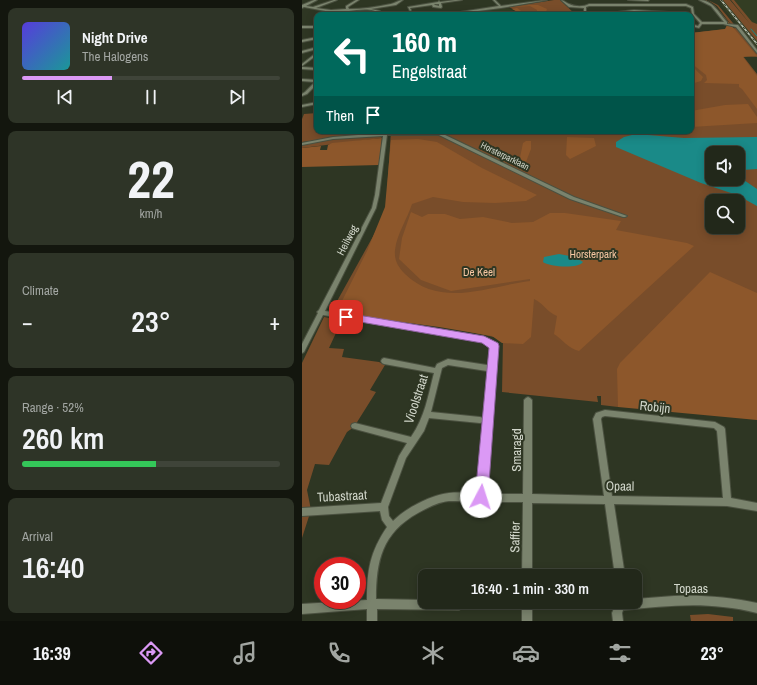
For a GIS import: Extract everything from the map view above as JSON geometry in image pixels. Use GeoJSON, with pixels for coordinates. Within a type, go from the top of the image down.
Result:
{"type":"FeatureCollection","features":[{"type":"Feature","properties":{"kind":"street"},"geometry":{"type":"LineString","coordinates":[[311,0],[316,0]]}},
{"type":"Feature","properties":{"kind":"street"},"geometry":{"type":"LineString","coordinates":[[302,6],[316,0]]}},
{"type":"Feature","properties":{"kind":"street"},"geometry":{"type":"LineString","coordinates":[[311,9],[336,0]]}},
{"type":"Feature","properties":{"kind":"street"},"geometry":{"type":"LineString","coordinates":[[347,10],[348,6],[358,0]]}},
{"type":"Feature","properties":{"kind":"street"},"geometry":{"type":"LineString","coordinates":[[368,0],[373,0]]}},
{"type":"Feature","properties":{"kind":"street"},"geometry":{"type":"LineString","coordinates":[[302,6],[311,9],[331,11],[368,9],[395,4],[402,0]]}},
{"type":"Feature","properties":{"kind":"street"},"geometry":{"type":"LineString","coordinates":[[406,10],[412,9],[409,7],[439,2],[461,0],[462,4]]}},
{"type":"Feature","properties":{"kind":"street"},"geometry":{"type":"LineString","coordinates":[[494,0],[500,7]]}},
{"type":"Feature","properties":{"kind":"street"},"geometry":{"type":"LineString","coordinates":[[475,12],[546,0]]}},
{"type":"Feature","properties":{"kind":"street"},"geometry":{"type":"LineString","coordinates":[[563,1],[569,0]]}},
{"type":"Feature","properties":{"kind":"street"},"geometry":{"type":"LineString","coordinates":[[629,0],[648,0]]}},
{"type":"Feature","properties":{"kind":"street"},"geometry":{"type":"LineString","coordinates":[[633,0],[633,5]]}},
{"type":"Feature","properties":{"kind":"street"},"geometry":{"type":"LineString","coordinates":[[637,0],[639,6]]}},
{"type":"Feature","properties":{"kind":"street"},"geometry":{"type":"LineString","coordinates":[[700,0],[712,5],[725,22],[724,24]]}},
{"type":"Feature","properties":{"kind":"street"},"geometry":{"type":"LineString","coordinates":[[426,1],[433,3],[434,6],[441,7],[439,2]]}},
{"type":"Feature","properties":{"kind":"street"},"geometry":{"type":"LineString","coordinates":[[563,1],[570,6],[585,7],[589,5],[609,7],[633,5],[688,6],[693,12]]}},
{"type":"Feature","properties":{"kind":"street"},"geometry":{"type":"LineString","coordinates":[[395,4],[403,6]]}},
{"type":"Feature","properties":{"kind":"street"},"geometry":{"type":"LineString","coordinates":[[664,6],[668,12]]}},
{"type":"Feature","properties":{"kind":"street"},"geometry":{"type":"LineString","coordinates":[[585,7],[585,12]]}},
{"type":"Feature","properties":{"kind":"street"},"geometry":{"type":"LineString","coordinates":[[368,9],[379,12]]}},
{"type":"Feature","properties":{"kind":"street"},"geometry":{"type":"LineString","coordinates":[[466,12],[470,11]]}},
{"type":"Feature","properties":{"kind":"street"},"geometry":{"type":"LineString","coordinates":[[463,12],[480,11]]}},
{"type":"Feature","properties":{"kind":"street"},"geometry":{"type":"LineString","coordinates":[[622,12],[646,12]]}},
{"type":"Feature","properties":{"kind":"street"},"geometry":{"type":"LineString","coordinates":[[694,14],[701,23]]}},
{"type":"Feature","properties":{"kind":"street"},"geometry":{"type":"LineString","coordinates":[[302,23],[314,25]]}},
{"type":"Feature","properties":{"kind":"street"},"geometry":{"type":"LineString","coordinates":[[701,23],[724,24],[738,27],[757,52]]}},
{"type":"Feature","properties":{"kind":"street"},"geometry":{"type":"LineString","coordinates":[[694,27],[699,27],[701,23]]}},
{"type":"Feature","properties":{"kind":"street"},"geometry":{"type":"LineString","coordinates":[[302,27],[314,26]]}},
{"type":"Feature","properties":{"kind":"street"},"geometry":{"type":"LineString","coordinates":[[302,41],[314,39]]}},
{"type":"Feature","properties":{"kind":"street"},"geometry":{"type":"LineString","coordinates":[[307,47],[312,49]]}},
{"type":"Feature","properties":{"kind":"street"},"geometry":{"type":"LineString","coordinates":[[302,52],[312,49]]}},
{"type":"Feature","properties":{"kind":"street"},"geometry":{"type":"LineString","coordinates":[[302,65],[314,56]]}},
{"type":"Feature","properties":{"kind":"street"},"geometry":{"type":"LineString","coordinates":[[302,65],[314,64]]}},
{"type":"Feature","properties":{"kind":"street"},"geometry":{"type":"LineString","coordinates":[[302,65],[314,67]]}},
{"type":"Feature","properties":{"kind":"street"},"geometry":{"type":"LineString","coordinates":[[302,80],[314,82]]}},
{"type":"Feature","properties":{"kind":"street"},"geometry":{"type":"LineString","coordinates":[[302,94],[306,93],[314,85]]}},
{"type":"Feature","properties":{"kind":"street"},"geometry":{"type":"LineString","coordinates":[[302,106],[314,104]]}},
{"type":"Feature","properties":{"kind":"street","name":"Horsterparklaan"},"geometry":{"type":"LineString","coordinates":[[302,144],[375,134]]}},
{"type":"Feature","properties":{"kind":"street","name":"Heilweg"},"geometry":{"type":"LineString","coordinates":[[302,350],[374,208],[377,195],[384,134]]}},
{"type":"Feature","properties":{"kind":"street","name":"Horsterparklaan"},"geometry":{"type":"LineString","coordinates":[[440,134],[572,198],[625,216]]}},
{"type":"Feature","properties":{"kind":"street"},"geometry":{"type":"LineString","coordinates":[[320,312],[484,340],[494,346],[481,497]]}},
{"type":"Feature","properties":{"kind":"street"},"geometry":{"type":"LineString","coordinates":[[384,361],[438,371]]}},
{"type":"Feature","properties":{"kind":"street","name":"Vioolstraat"},"geometry":{"type":"LineString","coordinates":[[384,507],[403,456],[421,429],[427,415],[439,366],[448,362],[487,368]]}},
{"type":"Feature","properties":{"kind":"street","name":"Smaragd"},"geometry":{"type":"LineString","coordinates":[[528,400],[529,499]]}},
{"type":"Feature","properties":{"kind":"street","name":"Robijn"},"geometry":{"type":"LineString","coordinates":[[608,499],[597,419],[599,415],[605,413],[715,425],[721,429],[728,502]]}},
{"type":"Feature","properties":{"kind":"street"},"geometry":{"type":"LineString","coordinates":[[427,415],[480,420]]}},
{"type":"Feature","properties":{"kind":"street"},"geometry":{"type":"LineString","coordinates":[[355,426],[412,441]]}},
{"type":"Feature","properties":{"kind":"street","name":"Opaal"},"geometry":{"type":"LineString","coordinates":[[392,527],[418,507],[433,500],[448,497],[728,502],[757,507]]}},
{"type":"Feature","properties":{"kind":"street","name":"Saffier"},"geometry":{"type":"LineString","coordinates":[[527,569],[529,499]]}},
{"type":"Feature","properties":{"kind":"street"},"geometry":{"type":"LineString","coordinates":[[608,499],[619,569]]}},
{"type":"Feature","properties":{"kind":"street"},"geometry":{"type":"LineString","coordinates":[[372,621],[373,569],[378,554],[392,527],[385,517],[384,507]]}},
{"type":"Feature","properties":{"kind":"street","name":"Tubastraat"},"geometry":{"type":"LineString","coordinates":[[302,512],[384,507]]}},
{"type":"Feature","properties":{"kind":"street","name":"Topaas"},"geometry":{"type":"LineString","coordinates":[[642,602],[697,599],[742,604],[757,608]]}},
{"type":"Feature","properties":{"kind":"street"},"geometry":{"type":"LineString","coordinates":[[302,609],[372,604],[418,605]]}},
{"type":"Feature","properties":{"kind":"street"},"geometry":{"type":"LineString","coordinates":[[527,609],[527,621]]}},
{"type":"Feature","properties":{"kind":"street"},"geometry":{"type":"LineString","coordinates":[[618,609],[617,613],[618,621]]}},
{"type":"Feature","properties":{"kind":"shaded area"},"geometry":{"type":"Polygon","coordinates":[[[719,0],[726,0],[757,38],[757,48],[721,5],[723,5],[719,0]]]}},
{"type":"Feature","properties":{"kind":"shaded area"},"geometry":{"type":"Polygon","coordinates":[[[731,0],[757,0],[757,25],[750,26],[731,0]]]}},
{"type":"Feature","properties":{"kind":"shaded area"},"geometry":{"type":"Polygon","coordinates":[[[508,8],[516,12],[486,12],[485,11],[508,8]]]}},
{"type":"Feature","properties":{"kind":"green space"},"geometry":{"type":"Polygon","coordinates":[[[560,0],[573,12],[518,12],[509,7],[560,0]]]}},
{"type":"Feature","properties":{"kind":"green space"},"geometry":{"type":"Polygon","coordinates":[[[701,0],[706,0],[715,6],[757,56],[743,57],[757,76],[757,109],[739,87],[739,84],[704,83],[707,80],[706,75],[694,65],[694,33],[725,29],[727,25],[712,5],[701,0]]]}},
{"type":"Feature","properties":{"kind":"green space","name":"Horsterpark"},"geometry":{"type":"Polygon","coordinates":[[[708,0],[718,5],[757,52],[757,57],[743,56],[757,74],[757,412],[618,398],[618,407],[601,405],[601,396],[597,396],[598,402],[502,392],[503,339],[336,303],[376,231],[386,207],[391,134],[694,134],[694,33],[736,28],[732,26],[717,6],[708,0]]]}},
{"type":"Feature","properties":{"kind":"green space"},"geometry":{"type":"Polygon","coordinates":[[[723,0],[730,0],[751,25],[731,0],[734,0],[752,22],[757,24],[757,41],[723,0]]]}},
{"type":"Feature","properties":{"kind":"green space"},"geometry":{"type":"Polygon","coordinates":[[[538,5],[547,9],[546,12],[537,12],[537,10],[530,6],[512,7],[538,5]]]}},
{"type":"Feature","properties":{"kind":"green space"},"geometry":{"type":"Polygon","coordinates":[[[517,8],[523,12],[518,12],[512,9],[517,8]]]}},
{"type":"Feature","properties":{"kind":"green space"},"geometry":{"type":"Polygon","coordinates":[[[694,68],[703,77],[701,81],[694,83],[694,68]]]}},
{"type":"Feature","properties":{"kind":"green space"},"geometry":{"type":"Polygon","coordinates":[[[748,104],[757,117],[757,123],[694,127],[694,110],[725,105],[748,104]]]}},
{"type":"Feature","properties":{"kind":"green space"},"geometry":{"type":"Polygon","coordinates":[[[314,113],[314,134],[366,134],[302,142],[302,119],[304,114],[314,113]]]}},
{"type":"Feature","properties":{"kind":"green space"},"geometry":{"type":"Polygon","coordinates":[[[380,136],[382,138],[302,148],[302,143],[337,138],[380,136]]]}},
{"type":"Feature","properties":{"kind":"green space"},"geometry":{"type":"Polygon","coordinates":[[[567,137],[594,138],[596,146],[570,159],[566,155],[567,137]]]}},
{"type":"Feature","properties":{"kind":"green space"},"geometry":{"type":"Polygon","coordinates":[[[382,138],[379,165],[302,167],[302,148],[321,146],[320,150],[327,150],[328,145],[332,143],[382,138]]]}},
{"type":"Feature","properties":{"kind":"green space","name":"De Keel"},"geometry":{"type":"Polygon","coordinates":[[[418,139],[437,142],[482,168],[537,195],[526,201],[495,203],[463,202],[433,197],[412,204],[396,244],[396,260],[398,266],[405,274],[419,285],[434,291],[450,293],[482,290],[530,281],[530,279],[451,291],[421,280],[399,259],[402,238],[411,212],[422,217],[428,214],[445,214],[460,219],[483,217],[512,223],[533,222],[550,213],[565,213],[621,221],[616,230],[687,243],[694,246],[579,351],[569,346],[554,334],[557,316],[534,299],[531,337],[523,344],[502,343],[492,336],[439,327],[336,313],[367,251],[385,207],[391,140],[418,139]]]}},
{"type":"Feature","properties":{"kind":"green space"},"geometry":{"type":"Polygon","coordinates":[[[526,141],[531,141],[531,149],[524,167],[521,169],[518,167],[523,143],[526,141]]]}},
{"type":"Feature","properties":{"kind":"green space"},"geometry":{"type":"Polygon","coordinates":[[[710,272],[757,293],[757,420],[618,407],[617,369],[620,363],[710,272]]]}},
{"type":"Feature","properties":{"kind":"green space"},"geometry":{"type":"Polygon","coordinates":[[[324,317],[342,320],[329,348],[344,349],[342,357],[379,362],[385,365],[370,390],[376,392],[354,427],[347,432],[329,465],[315,464],[307,490],[311,510],[302,538],[302,363],[324,317]]]}},
{"type":"Feature","properties":{"kind":"green space"},"geometry":{"type":"Polygon","coordinates":[[[708,614],[733,617],[733,621],[691,621],[690,615],[708,614]]]}},
{"type":"Feature","properties":{"kind":"water"},"geometry":{"type":"Polygon","coordinates":[[[636,134],[684,138],[757,137],[757,169],[745,170],[745,146],[705,146],[705,184],[616,147],[616,142],[624,137],[636,134]]]}},
{"type":"Feature","properties":{"kind":"water"},"geometry":{"type":"Polygon","coordinates":[[[745,181],[757,189],[757,206],[745,199],[745,194],[734,194],[710,186],[745,186],[745,181]]]}},
{"type":"Feature","properties":{"kind":"water"},"geometry":{"type":"Polygon","coordinates":[[[559,254],[575,257],[583,262],[576,266],[564,266],[551,265],[543,262],[544,257],[559,254]]]}},
{"type":"Feature","properties":{"kind":"waterway"},"geometry":{"type":"LineString","coordinates":[[751,29],[757,36]]}},
{"type":"Feature","properties":{"kind":"railway"},"geometry":{"type":"LineString","coordinates":[[721,0],[757,44]]}},
{"type":"Feature","properties":{"kind":"route"},"geometry":{"type":"LineString","coordinates":[[346,317],[484,340],[492,343],[496,349],[481,497]]}}]}
